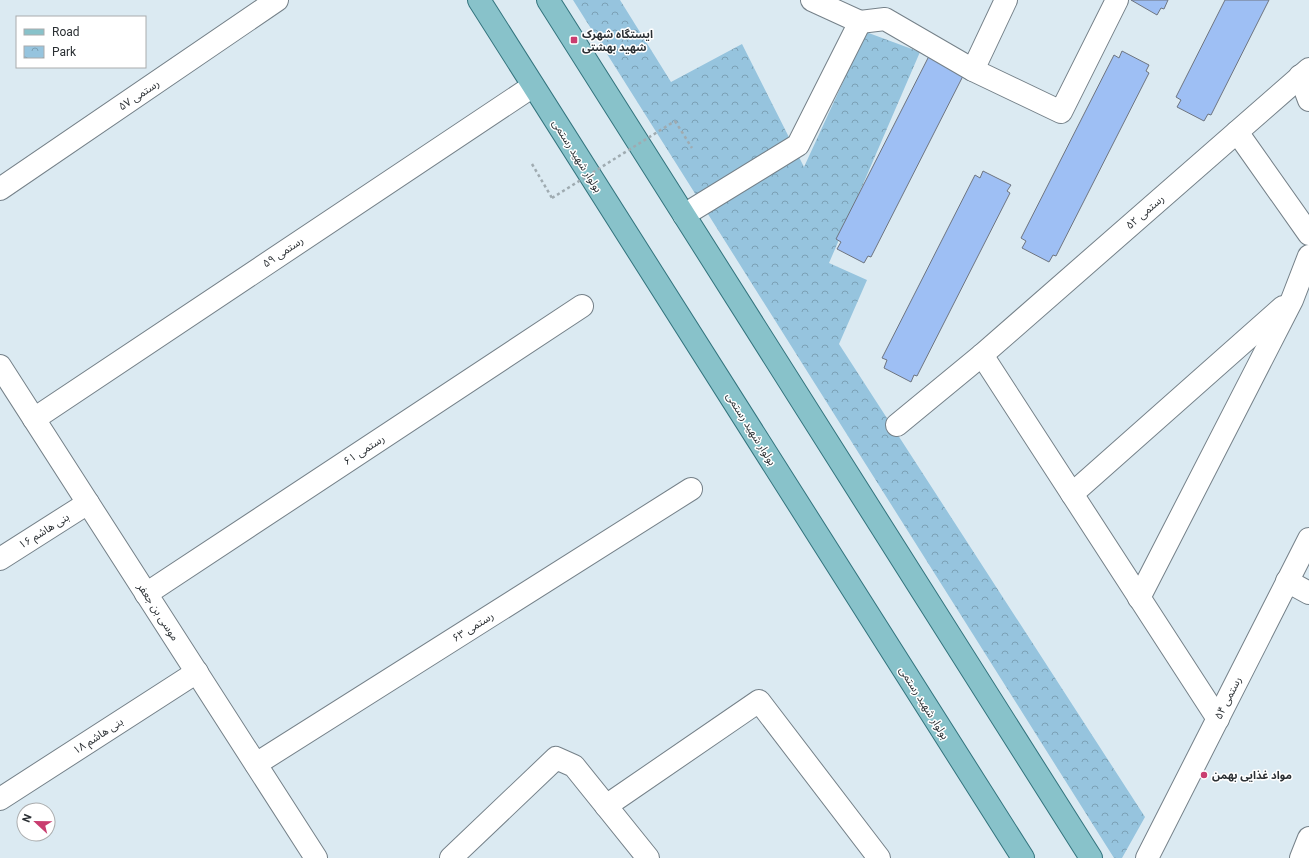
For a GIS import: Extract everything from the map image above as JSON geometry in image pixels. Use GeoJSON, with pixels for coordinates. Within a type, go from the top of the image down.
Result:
{"type":"FeatureCollection","features":[{"type":"Feature","properties":{"kind":"main road","name":"بولوار شهید رستمی"},"geometry":{"type":"LineString","coordinates":[[478,0],[1023,858]]}},
{"type":"Feature","properties":{"kind":"main road"},"geometry":{"type":"LineString","coordinates":[[548,0],[1091,858]]}},
{"type":"Feature","properties":{"kind":"street","name":"رستمی ۵۷"},"geometry":{"type":"LineString","coordinates":[[0,189],[277,0]]}},
{"type":"Feature","properties":{"kind":"street"},"geometry":{"type":"LineString","coordinates":[[812,0],[860,22],[885,19],[972,70],[1061,112],[1117,0]]}},
{"type":"Feature","properties":{"kind":"street"},"geometry":{"type":"LineString","coordinates":[[972,70],[1006,0]]}},
{"type":"Feature","properties":{"kind":"street"},"geometry":{"type":"LineString","coordinates":[[684,215],[798,145],[860,22]]}},
{"type":"Feature","properties":{"kind":"street"},"geometry":{"type":"LineString","coordinates":[[1304,73],[1309,100]]}},
{"type":"Feature","properties":{"kind":"street","name":"رستمی ۵۲"},"geometry":{"type":"LineString","coordinates":[[897,425],[982,355],[1304,73]]}},
{"type":"Feature","properties":{"kind":"street","name":"رستمی ۵۹"},"geometry":{"type":"LineString","coordinates":[[34,419],[533,86]]}},
{"type":"Feature","properties":{"kind":"street"},"geometry":{"type":"LineString","coordinates":[[1237,132],[1309,234]]}},
{"type":"Feature","properties":{"kind":"street"},"geometry":{"type":"LineString","coordinates":[[1139,598],[1292,300],[1309,256]]}},
{"type":"Feature","properties":{"kind":"street"},"geometry":{"type":"LineString","coordinates":[[1072,494],[1292,300]]}},
{"type":"Feature","properties":{"kind":"street","name":"رستمی ۶۱"},"geometry":{"type":"LineString","coordinates":[[146,594],[582,306]]}},
{"type":"Feature","properties":{"kind":"street"},"geometry":{"type":"LineString","coordinates":[[982,355],[1218,719]]}},
{"type":"Feature","properties":{"kind":"street","name":"موسی بن جعفر"},"geometry":{"type":"LineString","coordinates":[[0,366],[256,764],[308,855]]}},
{"type":"Feature","properties":{"kind":"street","name":"رستمی ۶۳"},"geometry":{"type":"LineString","coordinates":[[256,764],[691,489]]}},
{"type":"Feature","properties":{"kind":"street","name":"بنی هاشم ۱۶"},"geometry":{"type":"LineString","coordinates":[[0,559],[88,503]]}},
{"type":"Feature","properties":{"kind":"street","name":"رستمی ۵۴"},"geometry":{"type":"LineString","coordinates":[[1147,858],[1309,539]]}},
{"type":"Feature","properties":{"kind":"street"},"geometry":{"type":"LineString","coordinates":[[1287,581],[1309,593]]}},
{"type":"Feature","properties":{"kind":"street","name":"بنی هاشم ۱۸"},"geometry":{"type":"LineString","coordinates":[[0,799],[197,672]]}},
{"type":"Feature","properties":{"kind":"street"},"geometry":{"type":"LineString","coordinates":[[606,806],[759,701],[879,858]]}},
{"type":"Feature","properties":{"kind":"street"},"geometry":{"type":"LineString","coordinates":[[450,858],[556,758],[574,766],[648,858]]}},
{"type":"Feature","properties":{"kind":"street"},"geometry":{"type":"LineString","coordinates":[[1301,858],[1309,838]]}},
{"type":"Feature","properties":{"kind":"path"},"geometry":{"type":"LineString","coordinates":[[532,164],[552,198],[675,121],[692,148]]}},
{"type":"Feature","properties":{"kind":"green space"},"geometry":{"type":"Polygon","coordinates":[[[573,0],[620,0],[671,82],[742,44],[804,167],[866,32],[920,52],[829,263],[867,280],[839,344],[1145,817],[1122,858],[1114,858],[573,0]]]}},
{"type":"Feature","properties":{"kind":"building"},"geometry":{"type":"Polygon","coordinates":[[[1131,0],[1168,0],[1164,9],[1161,8],[1157,15],[1131,0]]]}},
{"type":"Feature","properties":{"kind":"building"},"geometry":{"type":"Polygon","coordinates":[[[1225,0],[1269,0],[1211,115],[1208,114],[1204,121],[1177,107],[1181,100],[1176,97],[1225,0]]]}},
{"type":"Feature","properties":{"kind":"building"},"geometry":{"type":"Polygon","coordinates":[[[1122,51],[1149,65],[1146,71],[1149,73],[1056,256],[1053,255],[1049,262],[1022,248],[1026,241],[1021,238],[1114,55],[1119,58],[1122,51]]]}},
{"type":"Feature","properties":{"kind":"building"},"geometry":{"type":"Polygon","coordinates":[[[929,56],[964,74],[871,257],[868,256],[864,263],[837,249],[841,242],[836,239],[929,56]]]}},
{"type":"Feature","properties":{"kind":"building"},"geometry":{"type":"Polygon","coordinates":[[[983,171],[1011,185],[1007,191],[1010,193],[917,376],[914,375],[911,382],[884,368],[887,360],[882,358],[975,175],[980,178],[983,171]]]}},
{"type":"Feature","properties":{"kind":"place","name":"ایستگاه شهرک شهید بهشتی"},"geometry":{"type":"Point","coordinates":[574,40]}},
{"type":"Feature","properties":{"kind":"place","name":"مواد غذایی بهمن"},"geometry":{"type":"Point","coordinates":[1204,775]}}]}
